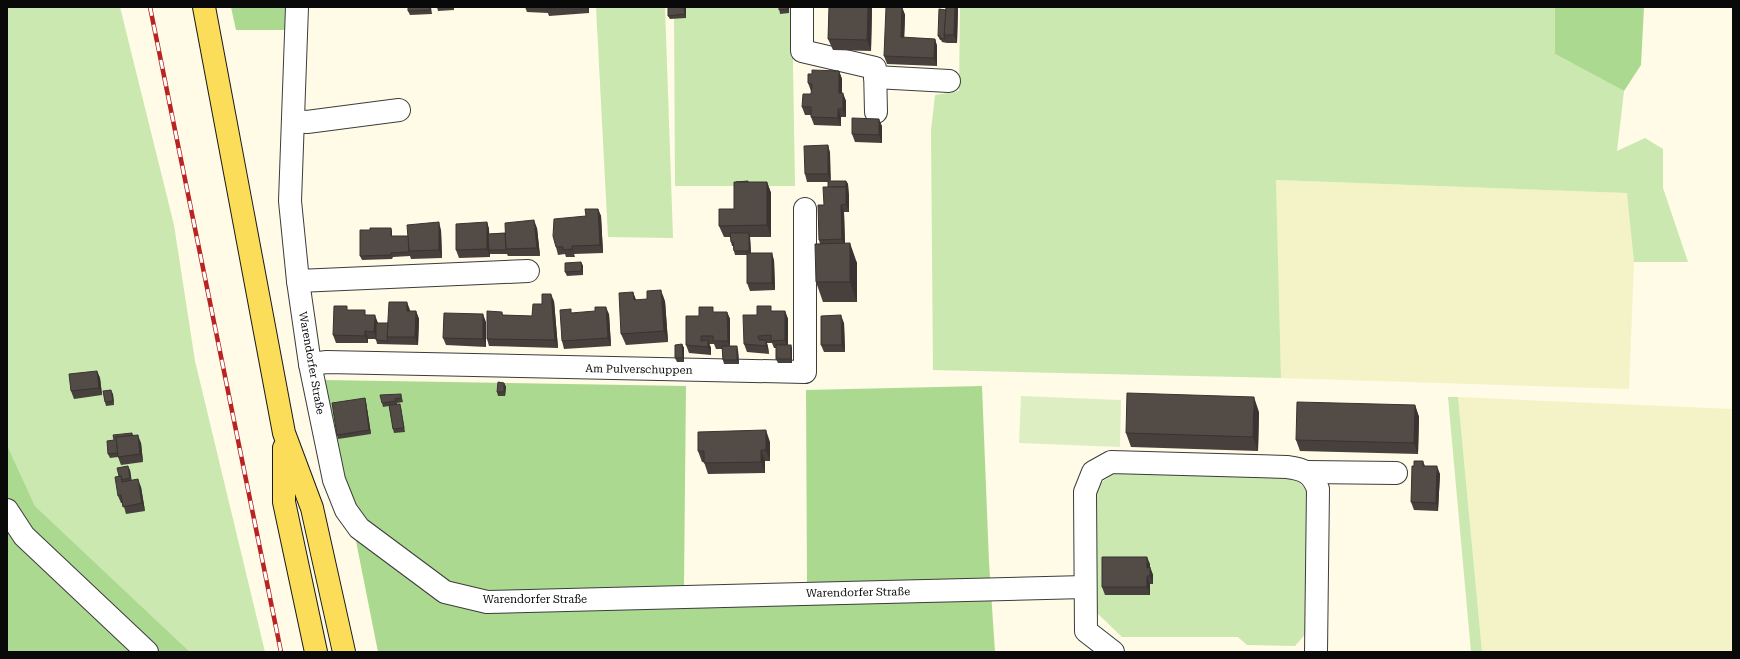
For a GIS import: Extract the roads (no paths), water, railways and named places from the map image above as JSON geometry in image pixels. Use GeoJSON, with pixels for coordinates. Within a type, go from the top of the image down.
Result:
{"type":"FeatureCollection","features":[{"type":"Feature","properties":{"kind":"main road"},"geometry":{"type":"LineString","coordinates":[[204,7],[284,432],[312,508],[344,652]]}},
{"type":"Feature","properties":{"kind":"main road"},"geometry":{"type":"LineString","coordinates":[[284,432],[284,502],[316,652]]}},
{"type":"Feature","properties":{"kind":"street","name":"Warendorfer Straße"},"geometry":{"type":"LineString","coordinates":[[297,7],[290,201],[298,281],[310,364],[334,480],[346,510],[359,528],[445,592],[487,602],[1085,587]]}},
{"type":"Feature","properties":{"kind":"street"},"geometry":{"type":"LineString","coordinates":[[802,7],[802,51],[875,68],[876,112]]}},
{"type":"Feature","properties":{"kind":"street"},"geometry":{"type":"LineString","coordinates":[[875,77],[949,81]]}},
{"type":"Feature","properties":{"kind":"street"},"geometry":{"type":"LineString","coordinates":[[293,121],[307,122],[399,110]]}},
{"type":"Feature","properties":{"kind":"street","name":"Am Pulverschuppen"},"geometry":{"type":"LineString","coordinates":[[310,364],[327,362],[805,372],[805,209]]}},
{"type":"Feature","properties":{"kind":"street"},"geometry":{"type":"LineString","coordinates":[[298,281],[528,271]]}},
{"type":"Feature","properties":{"kind":"street"},"geometry":{"type":"LineString","coordinates":[[1113,652],[1086,631],[1085,492],[1093,472],[1111,462],[1287,467],[1308,472],[1396,473]]}},
{"type":"Feature","properties":{"kind":"street"},"geometry":{"type":"LineString","coordinates":[[1308,472],[1318,490],[1316,652]]}},
{"type":"Feature","properties":{"kind":"street"},"geometry":{"type":"LineString","coordinates":[[7,510],[24,536],[148,652]]}},
{"type":"Feature","properties":{"kind":"railway"},"geometry":{"type":"LineString","coordinates":[[150,7],[281,652]]}}]}
